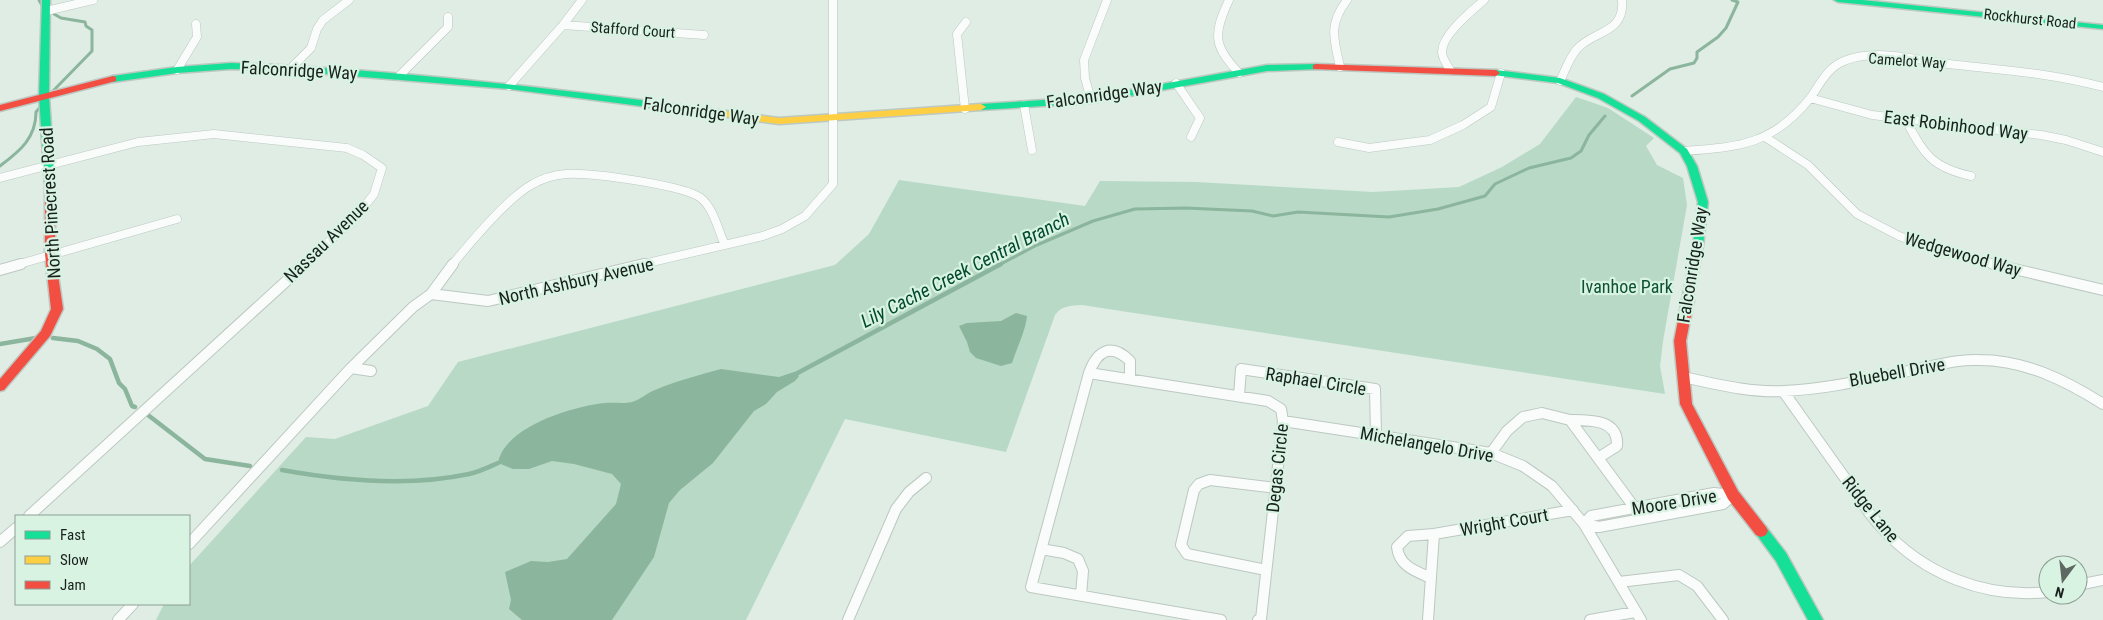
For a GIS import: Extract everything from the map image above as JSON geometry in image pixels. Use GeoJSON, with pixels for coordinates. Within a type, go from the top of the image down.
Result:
{"type":"FeatureCollection","features":[{"type":"Feature","properties":{"kind":"street"},"geometry":{"type":"LineString","coordinates":[[46,5],[94,0]]}},
{"type":"Feature","properties":{"kind":"street"},"geometry":{"type":"LineString","coordinates":[[291,68],[310,48],[319,24],[348,0]]}},
{"type":"Feature","properties":{"kind":"street"},"geometry":{"type":"LineString","coordinates":[[509,86],[563,25],[582,0]]}},
{"type":"Feature","properties":{"kind":"street","name":"North Ashbury Avenue"},"geometry":{"type":"LineString","coordinates":[[431,294],[488,302],[725,245],[782,229],[812,210],[833,184],[833,0]]}},
{"type":"Feature","properties":{"kind":"street"},"geometry":{"type":"LineString","coordinates":[[1091,100],[1085,78],[1084,60],[1107,0]]}},
{"type":"Feature","properties":{"kind":"street"},"geometry":{"type":"LineString","coordinates":[[1228,0],[1216,27],[1216,37],[1222,54],[1239,73]]}},
{"type":"Feature","properties":{"kind":"street"},"geometry":{"type":"LineString","coordinates":[[1340,67],[1332,26],[1337,12],[1347,0]]}},
{"type":"Feature","properties":{"kind":"street"},"geometry":{"type":"LineString","coordinates":[[1450,70],[1442,51],[1444,43],[1451,32],[1484,0]]}},
{"type":"Feature","properties":{"kind":"street"},"geometry":{"type":"LineString","coordinates":[[1560,81],[1577,49],[1605,33],[1622,17],[1624,7],[1622,0]]}},
{"type":"Feature","properties":{"kind":"street","name":"Rockhurst Road"},"geometry":{"type":"LineString","coordinates":[[1838,0],[2103,27]]}},
{"type":"Feature","properties":{"kind":"street","name":"North Pinecrest Road"},"geometry":{"type":"LineString","coordinates":[[0,387],[46,333],[57,310],[50,254],[50,164],[44,96],[46,5]]}},
{"type":"Feature","properties":{"kind":"street"},"geometry":{"type":"LineString","coordinates":[[399,76],[448,27],[448,17]]}},
{"type":"Feature","properties":{"kind":"street"},"geometry":{"type":"LineString","coordinates":[[965,109],[957,34],[966,22]]}},
{"type":"Feature","properties":{"kind":"street"},"geometry":{"type":"LineString","coordinates":[[177,70],[197,37],[196,24]]}},
{"type":"Feature","properties":{"kind":"street","name":"Stafford Court"},"geometry":{"type":"LineString","coordinates":[[563,25],[704,35]]}},
{"type":"Feature","properties":{"kind":"street","name":"Camelot Way"},"geometry":{"type":"LineString","coordinates":[[1684,152],[1714,149],[1764,137],[1786,124],[1810,98],[1831,68],[1844,61],[1863,57],[1900,59],[2040,74],[2103,87]]}},
{"type":"Feature","properties":{"kind":"street","name":"Falconridge Way"},"geometry":{"type":"LineString","coordinates":[[0,108],[102,81],[177,70],[231,66],[291,68],[509,86],[770,120],[833,119],[1091,100],[1176,83],[1267,68],[1340,67],[1450,70],[1501,73],[1560,81],[1601,96],[1634,114],[1684,152],[1692,166],[1703,202],[1698,246],[1680,341],[1686,404],[1733,495],[1781,558],[1816,620]]}},
{"type":"Feature","properties":{"kind":"street"},"geometry":{"type":"LineString","coordinates":[[1338,142],[1369,148],[1430,140],[1463,124],[1491,107],[1501,73]]}},
{"type":"Feature","properties":{"kind":"street"},"geometry":{"type":"LineString","coordinates":[[1176,83],[1200,118],[1191,137]]}},
{"type":"Feature","properties":{"kind":"street","name":"East Robinhood Way"},"geometry":{"type":"LineString","coordinates":[[1810,98],[1849,110],[1905,119],[2040,135],[2066,140],[2103,152]]}},
{"type":"Feature","properties":{"kind":"street"},"geometry":{"type":"LineString","coordinates":[[1024,105],[1032,150]]}},
{"type":"Feature","properties":{"kind":"street"},"geometry":{"type":"LineString","coordinates":[[1905,119],[1924,153],[1932,161],[1943,169],[1971,176]]}},
{"type":"Feature","properties":{"kind":"street","name":"Nassau Avenue"},"geometry":{"type":"LineString","coordinates":[[29,515],[356,217],[374,194],[382,168],[363,154],[347,148],[214,134],[138,142],[50,164]]}},
{"type":"Feature","properties":{"kind":"street","name":"Wedgewood Way"},"geometry":{"type":"LineString","coordinates":[[1764,137],[1808,165],[1857,214],[1899,236],[1946,253],[2103,290]]}},
{"type":"Feature","properties":{"kind":"street"},"geometry":{"type":"LineString","coordinates":[[0,178],[50,164]]}},
{"type":"Feature","properties":{"kind":"street"},"geometry":{"type":"LineString","coordinates":[[190,543],[351,368],[412,307],[431,294],[453,262],[516,196],[533,184],[560,175],[571,174],[674,189],[698,196],[709,208],[725,245]]}},
{"type":"Feature","properties":{"kind":"street"},"geometry":{"type":"LineString","coordinates":[[0,270],[50,254],[177,219]]}},
{"type":"Feature","properties":{"kind":"street"},"geometry":{"type":"LineString","coordinates":[[1130,379],[1130,361],[1123,354],[1105,352],[1096,357],[1089,373],[1031,587],[1221,620]]}},
{"type":"Feature","properties":{"kind":"street","name":"Bluebell Drive"},"geometry":{"type":"LineString","coordinates":[[1683,377],[1722,385],[1783,391],[1962,361],[1987,360],[2017,364],[2048,374],[2079,388],[2103,404]]}},
{"type":"Feature","properties":{"kind":"street"},"geometry":{"type":"LineString","coordinates":[[351,368],[371,371]]}},
{"type":"Feature","properties":{"kind":"street","name":"Raphael Circle"},"geometry":{"type":"LineString","coordinates":[[1240,396],[1241,369],[1375,389],[1376,435]]}},
{"type":"Feature","properties":{"kind":"street","name":"Degas Circle"},"geometry":{"type":"LineString","coordinates":[[1089,373],[1268,400],[1281,409],[1283,421],[1276,488],[1260,619],[1258,620]]}},
{"type":"Feature","properties":{"kind":"street","name":"Ridge Lane"},"geometry":{"type":"LineString","coordinates":[[1783,391],[1884,532],[1910,555],[1942,574],[1977,588],[2012,595],[2038,593]]}},
{"type":"Feature","properties":{"kind":"street"},"geometry":{"type":"LineString","coordinates":[[1491,453],[1511,424],[1530,413],[1554,414],[1570,420],[1597,421],[1614,432],[1617,437],[1617,446],[1598,458]]}},
{"type":"Feature","properties":{"kind":"street"},"geometry":{"type":"LineString","coordinates":[[1570,420],[1634,508]]}},
{"type":"Feature","properties":{"kind":"street","name":"Michelangelo Drive"},"geometry":{"type":"LineString","coordinates":[[1283,421],[1491,453],[1523,466],[1552,486],[1584,524],[1638,616]]}},
{"type":"Feature","properties":{"kind":"street"},"geometry":{"type":"LineString","coordinates":[[848,620],[896,509],[909,492],[926,478]]}},
{"type":"Feature","properties":{"kind":"street"},"geometry":{"type":"LineString","coordinates":[[1266,570],[1187,554],[1181,544],[1194,490],[1199,484],[1210,480],[1276,488]]}},
{"type":"Feature","properties":{"kind":"street","name":"Moore Drive"},"geometry":{"type":"LineString","coordinates":[[1714,493],[1733,495],[1723,504],[1599,527],[1584,524],[1591,516],[1714,493]]}},
{"type":"Feature","properties":{"kind":"street","name":"Wright Court"},"geometry":{"type":"LineString","coordinates":[[1431,578],[1406,567],[1400,561],[1397,547],[1399,541],[1412,534],[1434,534],[1573,510]]}},
{"type":"Feature","properties":{"kind":"street"},"geometry":{"type":"LineString","coordinates":[[0,542],[15,529]]}},
{"type":"Feature","properties":{"kind":"street","name":"Wright Court"},"geometry":{"type":"LineString","coordinates":[[1428,620],[1434,534]]}},
{"type":"Feature","properties":{"kind":"street"},"geometry":{"type":"LineString","coordinates":[[1041,549],[1070,555],[1081,563],[1085,575],[1081,596]]}},
{"type":"Feature","properties":{"kind":"street"},"geometry":{"type":"LineString","coordinates":[[1619,582],[1678,575],[1697,586],[1722,620]]}},
{"type":"Feature","properties":{"kind":"street"},"geometry":{"type":"LineString","coordinates":[[2088,583],[2103,580]]}},
{"type":"Feature","properties":{"kind":"street"},"geometry":{"type":"LineString","coordinates":[[118,620],[132,605]]}},
{"type":"Feature","properties":{"kind":"street"},"geometry":{"type":"LineString","coordinates":[[1590,620],[1638,616]]}},
{"type":"Feature","properties":{"kind":"green space","name":"Ivanhoe Park"},"geometry":{"type":"Polygon","coordinates":[[[1576,97],[1608,108],[1654,138],[1646,146],[1657,165],[1683,178],[1687,205],[1660,366],[1665,394],[1082,305],[1070,306],[1061,309],[1055,315],[1006,452],[845,419],[746,620],[156,620],[164,605],[190,605],[190,565],[306,437],[335,439],[428,406],[458,362],[835,265],[869,234],[899,180],[1085,206],[1100,181],[1196,182],[1373,192],[1459,187],[1502,167],[1540,144],[1576,97]]]}},
{"type":"Feature","properties":{"kind":"shaded area"},"geometry":{"type":"Polygon","coordinates":[[[1016,313],[1027,316],[1023,334],[1012,363],[1001,366],[976,358],[970,352],[959,326],[967,323],[1001,321],[1016,313]]]}},
{"type":"Feature","properties":{"kind":"shaded area"},"geometry":{"type":"Polygon","coordinates":[[[721,369],[779,377],[794,372],[799,376],[795,381],[777,392],[766,404],[754,411],[713,463],[680,490],[669,503],[654,557],[612,620],[522,620],[509,609],[511,600],[505,572],[531,561],[548,562],[567,559],[616,504],[621,484],[612,474],[574,464],[552,461],[529,469],[513,469],[498,463],[503,450],[526,429],[559,414],[591,405],[632,402],[652,391],[721,369]]]}},
{"type":"Feature","properties":{"kind":"waterway"},"geometry":{"type":"LineString","coordinates":[[39,0],[44,9]]}},
{"type":"Feature","properties":{"kind":"waterway","name":"Lily Cache Creek Central Branch"},"geometry":{"type":"LineString","coordinates":[[1632,96],[1670,69],[1694,63],[1697,58],[1697,52],[1718,37],[1726,28],[1738,2],[1732,0]]}},
{"type":"Feature","properties":{"kind":"waterway"},"geometry":{"type":"LineString","coordinates":[[53,91],[92,51],[92,30],[86,26],[85,22],[61,18],[54,14]]}},
{"type":"Feature","properties":{"kind":"waterway"},"geometry":{"type":"LineString","coordinates":[[0,166],[26,143],[33,129],[36,112],[41,106]]}},
{"type":"Feature","properties":{"kind":"waterway","name":"Lily Cache Creek Central Branch"},"geometry":{"type":"LineString","coordinates":[[999,265],[1037,245],[1093,221],[1135,209],[1186,208],[1252,211],[1273,216],[1298,212],[1389,217],[1438,209],[1485,196],[1495,184],[1529,168],[1571,158],[1581,151],[1589,135],[1605,116]]}},
{"type":"Feature","properties":{"kind":"waterway","name":"Lily Cache Creek Central Branch"},"geometry":{"type":"LineString","coordinates":[[792,376],[1001,264]]}},
{"type":"Feature","properties":{"kind":"waterway"},"geometry":{"type":"LineString","coordinates":[[0,344],[36,338]]}},
{"type":"Feature","properties":{"kind":"waterway"},"geometry":{"type":"LineString","coordinates":[[53,338],[78,341],[97,349],[110,359],[119,383],[125,389],[132,406],[135,407]]}},
{"type":"Feature","properties":{"kind":"waterway"},"geometry":{"type":"LineString","coordinates":[[148,415],[205,459],[250,466]]}},
{"type":"Feature","properties":{"kind":"waterway"},"geometry":{"type":"LineString","coordinates":[[282,470],[352,480],[399,481],[446,478],[469,474],[498,463]]}},
{"type":"Feature","properties":{"kind":"traffic: fast"},"geometry":{"type":"LineString","coordinates":[[46,0],[44,96],[50,186]]}},
{"type":"Feature","properties":{"kind":"traffic: fast"},"geometry":{"type":"LineString","coordinates":[[1838,0],[2103,27]]}},
{"type":"Feature","properties":{"kind":"traffic: fast"},"geometry":{"type":"LineString","coordinates":[[113,79],[177,70],[231,66],[291,68],[509,86],[656,105]]}},
{"type":"Feature","properties":{"kind":"traffic: fast"},"geometry":{"type":"LineString","coordinates":[[981,107],[1091,100],[1267,68],[1316,67]]}},
{"type":"Feature","properties":{"kind":"traffic: fast"},"geometry":{"type":"LineString","coordinates":[[1496,73],[1560,81],[1601,96],[1642,119],[1684,151],[1692,166],[1703,202],[1698,246],[1688,300]]}},
{"type":"Feature","properties":{"kind":"traffic: fast"},"geometry":{"type":"LineString","coordinates":[[1761,531],[1781,557],[1816,620]]}},
{"type":"Feature","properties":{"kind":"traffic: slow"},"geometry":{"type":"LineString","coordinates":[[656,105],[779,121],[981,107]]}},
{"type":"Feature","properties":{"kind":"traffic: jam"},"geometry":{"type":"LineString","coordinates":[[1316,67],[1496,73]]}},
{"type":"Feature","properties":{"kind":"traffic: jam"},"geometry":{"type":"LineString","coordinates":[[0,108],[113,79]]}},
{"type":"Feature","properties":{"kind":"traffic: jam"},"geometry":{"type":"LineString","coordinates":[[0,387],[46,333],[57,309],[50,254],[50,186]]}},
{"type":"Feature","properties":{"kind":"traffic: jam"},"geometry":{"type":"LineString","coordinates":[[1688,300],[1680,341],[1686,404],[1733,495],[1761,531]]}}]}
